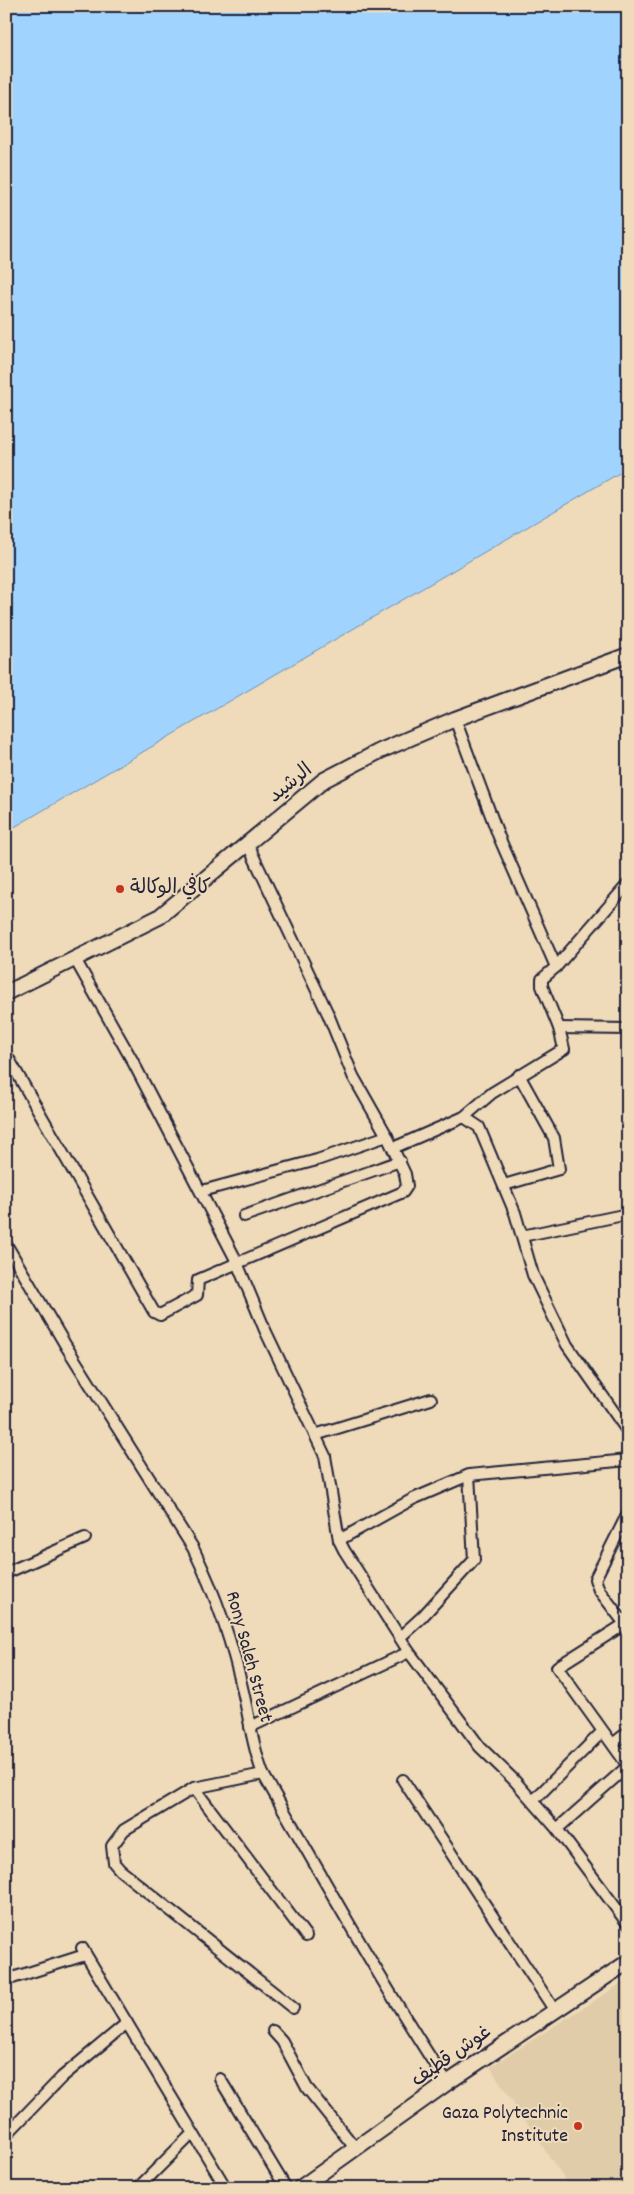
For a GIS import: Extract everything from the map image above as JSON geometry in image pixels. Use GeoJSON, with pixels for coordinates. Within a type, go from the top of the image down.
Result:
{"type":"FeatureCollection","features":[{"type":"Feature","properties":{"kind":"main road","name":"الرشيد"},"geometry":{"type":"LineString","coordinates":[[6,993],[159,917],[324,780],[380,751],[455,719],[628,655]]}},
{"type":"Feature","properties":{"kind":"main road","name":"غوش قطيف"},"geometry":{"type":"LineString","coordinates":[[300,2188],[448,2083],[628,1962]]}},
{"type":"Feature","properties":{"kind":"street"},"geometry":{"type":"LineString","coordinates":[[455,719],[499,837],[556,967]]}},
{"type":"Feature","properties":{"kind":"street"},"geometry":{"type":"LineString","coordinates":[[6,1054],[154,1312],[160,1315],[191,1300],[197,1295],[198,1280],[403,1192],[406,1186],[405,1174],[400,1162],[353,1076],[328,1014],[248,845]]}},
{"type":"Feature","properties":{"kind":"street"},"geometry":{"type":"LineString","coordinates":[[393,1148],[464,1117],[492,1093],[564,1049],[559,1028],[542,986],[542,979],[556,967],[628,884]]}},
{"type":"Feature","properties":{"kind":"street"},"geometry":{"type":"LineString","coordinates":[[75,959],[202,1191],[325,1456],[339,1540],[409,1652],[480,1747],[533,1801],[557,1829],[628,1924]]}},
{"type":"Feature","properties":{"kind":"street"},"geometry":{"type":"LineString","coordinates":[[559,1028],[628,1029]]}},
{"type":"Feature","properties":{"kind":"street"},"geometry":{"type":"LineString","coordinates":[[504,1185],[559,1170],[554,1138],[519,1075]]}},
{"type":"Feature","properties":{"kind":"street"},"geometry":{"type":"LineString","coordinates":[[464,1117],[479,1127],[504,1185],[534,1275],[567,1345],[628,1432]]}},
{"type":"Feature","properties":{"kind":"street"},"geometry":{"type":"LineString","coordinates":[[202,1191],[316,1160],[387,1136]]}},
{"type":"Feature","properties":{"kind":"street"},"geometry":{"type":"LineString","coordinates":[[244,1216],[400,1162]]}},
{"type":"Feature","properties":{"kind":"street"},"geometry":{"type":"LineString","coordinates":[[522,1236],[628,1214]]}},
{"type":"Feature","properties":{"kind":"street","name":"Rony Saleh Street"},"geometry":{"type":"LineString","coordinates":[[6,1244],[66,1346],[183,1531],[203,1569],[227,1634],[250,1727],[254,1752],[263,1774],[415,2034],[448,2083]]}},
{"type":"Feature","properties":{"kind":"street"},"geometry":{"type":"LineString","coordinates":[[315,1435],[432,1399]]}},
{"type":"Feature","properties":{"kind":"street"},"geometry":{"type":"LineString","coordinates":[[339,1540],[413,1499],[469,1475],[628,1460]]}},
{"type":"Feature","properties":{"kind":"street"},"geometry":{"type":"LineString","coordinates":[[400,1637],[422,1617],[474,1560],[469,1475]]}},
{"type":"Feature","properties":{"kind":"street"},"geometry":{"type":"LineString","coordinates":[[557,1829],[628,1766],[556,1667],[627,1625],[599,1590],[595,1579],[628,1513]]}},
{"type":"Feature","properties":{"kind":"street"},"geometry":{"type":"LineString","coordinates":[[6,1573],[84,1538]]}},
{"type":"Feature","properties":{"kind":"street"},"geometry":{"type":"LineString","coordinates":[[250,1727],[409,1652]]}},
{"type":"Feature","properties":{"kind":"street"},"geometry":{"type":"LineString","coordinates":[[533,1801],[602,1732]]}},
{"type":"Feature","properties":{"kind":"street"},"geometry":{"type":"LineString","coordinates":[[613,1744],[628,1732]]}},
{"type":"Feature","properties":{"kind":"street"},"geometry":{"type":"LineString","coordinates":[[263,1774],[194,1788],[124,1830],[112,1846],[114,1863],[120,1870],[293,2008]]}},
{"type":"Feature","properties":{"kind":"street"},"geometry":{"type":"LineString","coordinates":[[403,1780],[555,2011]]}},
{"type":"Feature","properties":{"kind":"street"},"geometry":{"type":"LineString","coordinates":[[194,1788],[306,1936]]}},
{"type":"Feature","properties":{"kind":"street"},"geometry":{"type":"LineString","coordinates":[[6,1980],[84,1952],[226,2188]]}},
{"type":"Feature","properties":{"kind":"street"},"geometry":{"type":"LineString","coordinates":[[6,2134],[62,2077],[127,2023]]}},
{"type":"Feature","properties":{"kind":"street"},"geometry":{"type":"LineString","coordinates":[[273,2031],[282,2041],[308,2088],[356,2149]]}},
{"type":"Feature","properties":{"kind":"street"},"geometry":{"type":"LineString","coordinates":[[220,2079],[286,2188]]}},
{"type":"Feature","properties":{"kind":"street"},"geometry":{"type":"LineString","coordinates":[[138,2188],[192,2134]]}},
{"type":"Feature","properties":{"kind":"shaded area","name":"Gaza Polytechnic Institute"},"geometry":{"type":"Polygon","coordinates":[[[628,1979],[628,2188],[570,2188],[490,2067],[628,1979]]]}},
{"type":"Feature","properties":{"kind":"water"},"geometry":{"type":"Polygon","coordinates":[[[6,6],[628,6],[628,468],[6,832],[6,6]]]}},
{"type":"Feature","properties":{"kind":"place","name":"كافي الوكالة"},"geometry":{"type":"Point","coordinates":[120,889]}},
{"type":"Feature","properties":{"kind":"place","name":"Gaza Polytechnic Institute"},"geometry":{"type":"Point","coordinates":[578,2126]}}]}
